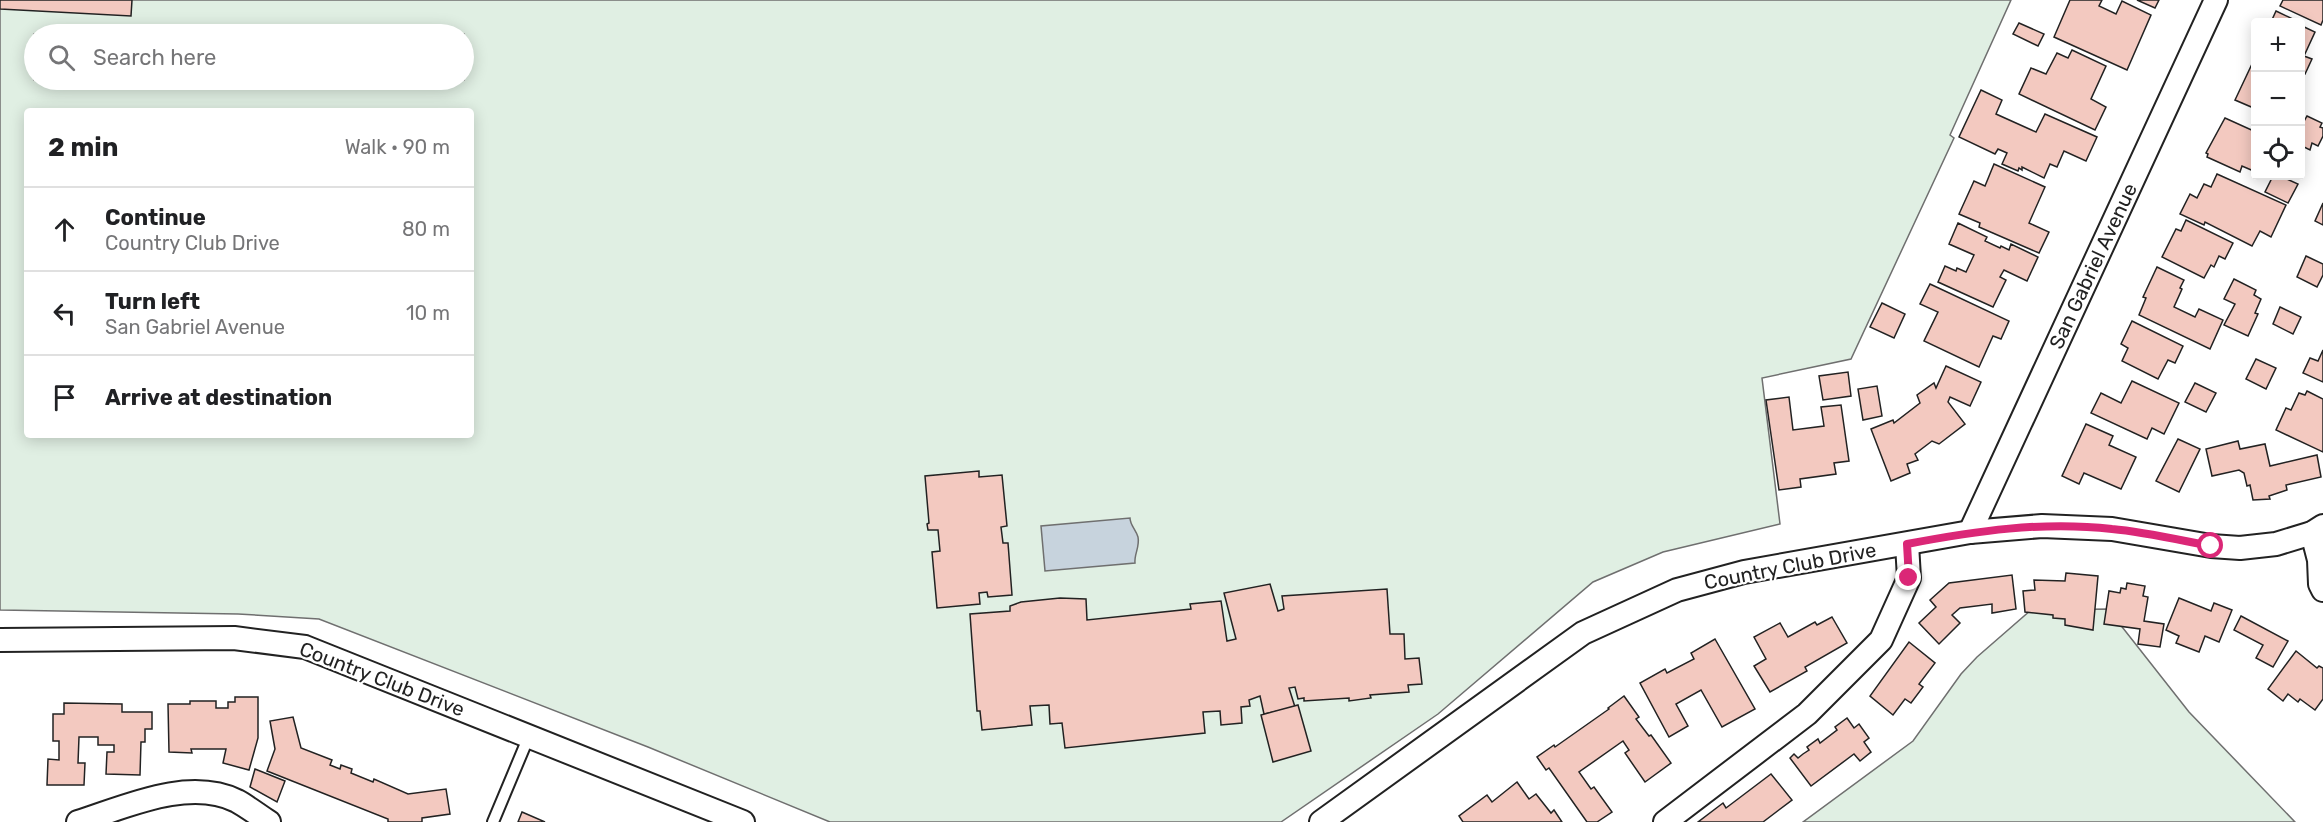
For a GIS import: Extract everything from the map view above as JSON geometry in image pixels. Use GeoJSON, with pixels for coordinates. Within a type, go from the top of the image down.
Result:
{"type":"FeatureCollection","features":[{"type":"Feature","properties":{"kind":"street","name":"San Gabriel Avenue"},"geometry":{"type":"LineString","coordinates":[[1970,532],[2216,0]]}},
{"type":"Feature","properties":{"kind":"street","name":"Country Club Drive"},"geometry":{"type":"LineString","coordinates":[[1322,822],[1583,633],[1677,590],[1744,572],[1970,532],[2042,526],[2112,529],[2211,546],[2240,548],[2276,544],[2317,529]]}},
{"type":"Feature","properties":{"kind":"street"},"geometry":{"type":"LineString","coordinates":[[2317,529],[2320,585],[2323,590]]}},
{"type":"Feature","properties":{"kind":"street"},"geometry":{"type":"LineString","coordinates":[[1665,822],[1807,714],[1881,640],[1909,578],[1907,544]]}},
{"type":"Feature","properties":{"kind":"street","name":"Country Club Drive"},"geometry":{"type":"LineString","coordinates":[[0,640],[234,638],[304,647],[743,822]]}},
{"type":"Feature","properties":{"kind":"street"},"geometry":{"type":"LineString","coordinates":[[0,640],[0,657]]}},
{"type":"Feature","properties":{"kind":"street"},"geometry":{"type":"LineString","coordinates":[[78,822],[165,794],[207,793],[236,800],[268,822]]}},
{"type":"Feature","properties":{"kind":"lane"},"geometry":{"type":"LineString","coordinates":[[493,822],[529,736]]}},
{"type":"Feature","properties":{"kind":"green space"},"geometry":{"type":"Polygon","coordinates":[[[0,0],[2011,0],[1950,135],[1954,138],[1851,359],[1762,378],[1780,524],[1663,552],[1593,582],[1438,714],[1281,822],[830,822],[648,747],[319,619],[238,614],[0,610],[0,0]]]}},
{"type":"Feature","properties":{"kind":"green space"},"geometry":{"type":"Polygon","coordinates":[[[2108,609],[2189,712],[2295,822],[1803,822],[1913,741],[1961,674],[2031,610],[2108,609]]]}},
{"type":"Feature","properties":{"kind":"shaded area"},"geometry":{"type":"Polygon","coordinates":[[[1130,518],[1138,541],[1135,563],[1045,571],[1041,526],[1130,518]]]}},
{"type":"Feature","properties":{"kind":"building"},"geometry":{"type":"Polygon","coordinates":[[[0,0],[132,0],[131,16],[0,9],[0,0]]]}},
{"type":"Feature","properties":{"kind":"building"},"geometry":{"type":"Polygon","coordinates":[[[2070,0],[2102,0],[2099,6],[2116,14],[2122,1],[2151,15],[2127,70],[2054,37],[2070,0]]]}},
{"type":"Feature","properties":{"kind":"building"},"geometry":{"type":"Polygon","coordinates":[[[2137,0],[2159,0],[2155,8],[2137,0]]]}},
{"type":"Feature","properties":{"kind":"building"},"geometry":{"type":"Polygon","coordinates":[[[2283,0],[2323,0],[2321,25],[2280,6],[2283,0]]]}},
{"type":"Feature","properties":{"kind":"building"},"geometry":{"type":"Polygon","coordinates":[[[2276,11],[2291,18],[2273,18],[2276,11]]]}},
{"type":"Feature","properties":{"kind":"building"},"geometry":{"type":"Polygon","coordinates":[[[2019,23],[2044,34],[2038,46],[2013,34],[2019,23]]]}},
{"type":"Feature","properties":{"kind":"building"},"geometry":{"type":"Polygon","coordinates":[[[2305,27],[2315,32],[2305,54],[2305,27]]]}},
{"type":"Feature","properties":{"kind":"building"},"geometry":{"type":"Polygon","coordinates":[[[2072,50],[2106,66],[2091,99],[2106,107],[2095,130],[2019,94],[2031,68],[2046,74],[2057,53],[2068,58],[2072,50]]]}},
{"type":"Feature","properties":{"kind":"building"},"geometry":{"type":"Polygon","coordinates":[[[2305,56],[2312,59],[2305,74],[2305,56]]]}},
{"type":"Feature","properties":{"kind":"building"},"geometry":{"type":"Polygon","coordinates":[[[2251,66],[2251,107],[2235,100],[2251,66]]]}},
{"type":"Feature","properties":{"kind":"building"},"geometry":{"type":"Polygon","coordinates":[[[1981,90],[2002,100],[1996,114],[2036,132],[2045,114],[2097,137],[2086,161],[2064,151],[2057,167],[2050,164],[2044,178],[2022,167],[2022,170],[2019,168],[2018,171],[2002,164],[2007,153],[1998,149],[1995,154],[1959,137],[1981,90]]]}},
{"type":"Feature","properties":{"kind":"building"},"geometry":{"type":"Polygon","coordinates":[[[2307,116],[2322,123],[2320,127],[2323,128],[2323,136],[2318,146],[2312,143],[2310,150],[2305,148],[2307,116]]]}},
{"type":"Feature","properties":{"kind":"building"},"geometry":{"type":"Polygon","coordinates":[[[2225,118],[2251,130],[2251,170],[2242,166],[2240,172],[2207,157],[2206,153],[2225,118]]]}},
{"type":"Feature","properties":{"kind":"building"},"geometry":{"type":"Polygon","coordinates":[[[1994,164],[2045,187],[2029,223],[2049,232],[2039,253],[1979,227],[1980,223],[1959,214],[1974,181],[1985,186],[1994,164]]]}},
{"type":"Feature","properties":{"kind":"building"},"geometry":{"type":"Polygon","coordinates":[[[2217,174],[2286,205],[2271,237],[2260,231],[2252,246],[2205,222],[2204,225],[2180,214],[2190,194],[2197,198],[2204,184],[2211,187],[2217,174]]]}},
{"type":"Feature","properties":{"kind":"building"},"geometry":{"type":"Polygon","coordinates":[[[2271,180],[2289,180],[2298,184],[2288,203],[2265,192],[2271,180]]]}},
{"type":"Feature","properties":{"kind":"building"},"geometry":{"type":"Polygon","coordinates":[[[2323,203],[2323,225],[2315,221],[2323,203]]]}},
{"type":"Feature","properties":{"kind":"building"},"geometry":{"type":"Polygon","coordinates":[[[2186,220],[2233,243],[2225,259],[2219,256],[2214,267],[2211,265],[2204,278],[2162,257],[2176,229],[2181,231],[2186,220]]]}},
{"type":"Feature","properties":{"kind":"building"},"geometry":{"type":"Polygon","coordinates":[[[1958,223],[1987,237],[1985,241],[2000,248],[2001,246],[2009,250],[2011,244],[2038,257],[2027,281],[2004,270],[2000,277],[2006,280],[1993,307],[1938,282],[1945,266],[1966,272],[1974,255],[1949,244],[1958,223]]]}},
{"type":"Feature","properties":{"kind":"building"},"geometry":{"type":"Polygon","coordinates":[[[2306,256],[2323,264],[2323,275],[2317,287],[2297,277],[2306,256]]]}},
{"type":"Feature","properties":{"kind":"building"},"geometry":{"type":"Polygon","coordinates":[[[2157,267],[2184,280],[2174,307],[2195,317],[2199,309],[2223,320],[2210,349],[2139,315],[2146,298],[2143,297],[2157,267]]]}},
{"type":"Feature","properties":{"kind":"building"},"geometry":{"type":"Polygon","coordinates":[[[2234,279],[2256,290],[2254,295],[2261,299],[2255,313],[2258,314],[2248,336],[2224,325],[2235,304],[2224,299],[2234,279]]]}},
{"type":"Feature","properties":{"kind":"building"},"geometry":{"type":"Polygon","coordinates":[[[1930,284],[2009,321],[2001,339],[1993,336],[1979,367],[1924,341],[1938,312],[1920,304],[1930,284]]]}},
{"type":"Feature","properties":{"kind":"building"},"geometry":{"type":"Polygon","coordinates":[[[1882,303],[1905,314],[1894,338],[1870,327],[1882,303]]]}},
{"type":"Feature","properties":{"kind":"building"},"geometry":{"type":"Polygon","coordinates":[[[2280,307],[2301,317],[2293,334],[2273,324],[2280,307]]]}},
{"type":"Feature","properties":{"kind":"building"},"geometry":{"type":"Polygon","coordinates":[[[2132,321],[2183,346],[2175,363],[2168,360],[2158,379],[2122,361],[2128,348],[2121,344],[2132,321]]]}},
{"type":"Feature","properties":{"kind":"building"},"geometry":{"type":"Polygon","coordinates":[[[2323,350],[2323,382],[2303,373],[2310,358],[2318,361],[2323,350]]]}},
{"type":"Feature","properties":{"kind":"building"},"geometry":{"type":"Polygon","coordinates":[[[2256,359],[2276,368],[2266,389],[2246,379],[2256,359]]]}},
{"type":"Feature","properties":{"kind":"building"},"geometry":{"type":"Polygon","coordinates":[[[1946,366],[1981,382],[1970,406],[1950,397],[1948,402],[1965,424],[1939,444],[1932,441],[1915,454],[1918,460],[1907,464],[1910,473],[1891,481],[1871,429],[1893,420],[1894,423],[1920,403],[1917,395],[1934,383],[1936,388],[1946,366]]]}},
{"type":"Feature","properties":{"kind":"building"},"geometry":{"type":"Polygon","coordinates":[[[1848,372],[1851,396],[1823,400],[1819,376],[1848,372]]]}},
{"type":"Feature","properties":{"kind":"building"},"geometry":{"type":"Polygon","coordinates":[[[2132,381],[2179,403],[2164,434],[2152,428],[2147,439],[2091,413],[2101,393],[2121,403],[2132,381]]]}},
{"type":"Feature","properties":{"kind":"building"},"geometry":{"type":"Polygon","coordinates":[[[2195,383],[2216,393],[2206,412],[2185,402],[2195,383]]]}},
{"type":"Feature","properties":{"kind":"building"},"geometry":{"type":"Polygon","coordinates":[[[1877,386],[1882,416],[1863,420],[1858,389],[1877,386]]]}},
{"type":"Feature","properties":{"kind":"building"},"geometry":{"type":"Polygon","coordinates":[[[2307,391],[2323,399],[2323,452],[2276,430],[2286,408],[2291,410],[2299,393],[2305,395],[2307,391]]]}},
{"type":"Feature","properties":{"kind":"building"},"geometry":{"type":"Polygon","coordinates":[[[1789,397],[1793,430],[1824,426],[1821,407],[1841,405],[1849,461],[1834,463],[1836,474],[1800,479],[1801,487],[1779,490],[1766,400],[1789,397]]]}},
{"type":"Feature","properties":{"kind":"building"},"geometry":{"type":"Polygon","coordinates":[[[2086,424],[2113,436],[2109,445],[2136,457],[2121,489],[2084,473],[2079,484],[2062,476],[2086,424]]]}},
{"type":"Feature","properties":{"kind":"building"},"geometry":{"type":"Polygon","coordinates":[[[2178,439],[2200,449],[2179,492],[2156,481],[2178,439]]]}},
{"type":"Feature","properties":{"kind":"building"},"geometry":{"type":"Polygon","coordinates":[[[2238,441],[2240,449],[2265,444],[2270,466],[2317,455],[2321,477],[2286,485],[2287,490],[2269,496],[2270,499],[2253,500],[2250,485],[2247,486],[2244,473],[2239,470],[2212,476],[2206,449],[2238,441]]]}},
{"type":"Feature","properties":{"kind":"building"},"geometry":{"type":"Polygon","coordinates":[[[979,471],[979,477],[1002,475],[1007,526],[1001,527],[1003,543],[1008,543],[1012,595],[988,597],[987,592],[979,593],[980,604],[937,608],[932,552],[940,551],[938,530],[928,530],[925,476],[979,471]]]}},
{"type":"Feature","properties":{"kind":"building"},"geometry":{"type":"Polygon","coordinates":[[[2066,573],[2098,576],[2093,630],[2065,625],[2065,619],[2053,618],[2053,615],[2025,612],[2023,591],[2035,590],[2034,580],[2065,581],[2066,573]]]}},
{"type":"Feature","properties":{"kind":"building"},"geometry":{"type":"Polygon","coordinates":[[[2012,575],[2016,609],[1992,613],[1992,604],[1960,608],[1952,615],[1960,623],[1939,644],[1919,623],[1936,607],[1930,600],[1949,583],[2012,575]]]}},
{"type":"Feature","properties":{"kind":"building"},"geometry":{"type":"Polygon","coordinates":[[[2127,583],[2145,586],[2143,596],[2148,597],[2144,621],[2164,624],[2160,647],[2138,644],[2140,629],[2104,624],[2109,591],[2120,593],[2121,588],[2126,589],[2127,583]]]}},
{"type":"Feature","properties":{"kind":"building"},"geometry":{"type":"Polygon","coordinates":[[[1270,584],[1278,611],[1284,609],[1282,596],[1387,589],[1390,634],[1404,634],[1405,659],[1419,658],[1422,684],[1408,685],[1409,692],[1370,695],[1371,698],[1349,701],[1349,698],[1304,701],[1304,698],[1298,699],[1295,687],[1289,688],[1295,707],[1264,714],[1260,696],[1249,700],[1250,706],[1241,707],[1242,723],[1221,725],[1220,711],[1203,712],[1205,733],[1065,748],[1062,723],[1050,724],[1049,705],[1030,706],[1032,725],[982,730],[980,711],[977,711],[970,614],[1010,611],[1010,606],[1021,602],[1060,598],[1086,599],[1087,620],[1191,609],[1190,604],[1221,601],[1227,641],[1236,639],[1224,593],[1270,584]]]}},
{"type":"Feature","properties":{"kind":"building"},"geometry":{"type":"Polygon","coordinates":[[[2179,598],[2211,611],[2214,603],[2232,610],[2219,642],[2205,636],[2199,652],[2176,643],[2179,636],[2166,630],[2179,598]]]}},
{"type":"Feature","properties":{"kind":"building"},"geometry":{"type":"Polygon","coordinates":[[[2241,616],[2288,641],[2273,667],[2256,658],[2263,645],[2234,630],[2241,616]]]}},
{"type":"Feature","properties":{"kind":"building"},"geometry":{"type":"Polygon","coordinates":[[[1832,617],[1847,643],[1805,667],[1807,671],[1770,692],[1754,666],[1766,659],[1754,637],[1780,623],[1788,637],[1815,622],[1817,625],[1832,617]]]}},
{"type":"Feature","properties":{"kind":"building"},"geometry":{"type":"Polygon","coordinates":[[[1715,639],[1755,709],[1722,727],[1701,690],[1676,704],[1688,726],[1669,737],[1640,683],[1665,669],[1667,673],[1694,659],[1691,653],[1715,639]]]}},
{"type":"Feature","properties":{"kind":"building"},"geometry":{"type":"Polygon","coordinates":[[[1909,642],[1935,663],[1919,684],[1923,687],[1911,703],[1905,699],[1893,715],[1870,696],[1909,642]]]}},
{"type":"Feature","properties":{"kind":"building"},"geometry":{"type":"Polygon","coordinates":[[[2296,651],[2317,668],[2319,666],[2323,668],[2323,699],[2315,710],[2300,699],[2298,702],[2288,694],[2283,701],[2268,689],[2296,651]]]}},
{"type":"Feature","properties":{"kind":"building"},"geometry":{"type":"Polygon","coordinates":[[[1624,696],[1639,717],[1636,719],[1671,763],[1645,782],[1625,753],[1629,750],[1623,741],[1579,772],[1591,789],[1594,787],[1612,812],[1597,822],[1587,822],[1549,768],[1546,770],[1537,757],[1554,745],[1555,747],[1624,696]]]}},
{"type":"Feature","properties":{"kind":"building"},"geometry":{"type":"Polygon","coordinates":[[[235,697],[258,697],[258,738],[249,770],[223,763],[226,749],[191,749],[192,753],[169,752],[168,704],[216,701],[216,708],[228,708],[228,702],[235,702],[235,697]]]}},
{"type":"Feature","properties":{"kind":"building"},"geometry":{"type":"Polygon","coordinates":[[[64,703],[122,704],[122,712],[152,712],[152,729],[145,729],[145,742],[141,742],[140,775],[106,774],[107,752],[114,752],[114,745],[98,745],[98,737],[79,737],[78,763],[85,763],[84,785],[47,785],[48,759],[59,760],[59,741],[53,741],[53,714],[64,714],[64,703]]]}},
{"type":"Feature","properties":{"kind":"building"},"geometry":{"type":"Polygon","coordinates":[[[1298,705],[1311,751],[1273,762],[1261,715],[1298,705]]]}},
{"type":"Feature","properties":{"kind":"building"},"geometry":{"type":"Polygon","coordinates":[[[293,717],[301,748],[332,760],[330,765],[340,769],[341,765],[352,769],[351,773],[373,782],[374,779],[408,794],[446,789],[450,814],[422,818],[422,822],[388,822],[388,819],[267,771],[275,749],[270,721],[293,717]]]}},
{"type":"Feature","properties":{"kind":"building"},"geometry":{"type":"Polygon","coordinates":[[[1847,718],[1854,728],[1859,724],[1869,738],[1864,742],[1871,752],[1860,761],[1854,754],[1811,786],[1790,758],[1794,754],[1798,758],[1818,739],[1820,743],[1837,730],[1835,727],[1847,718]]]}},
{"type":"Feature","properties":{"kind":"building"},"geometry":{"type":"Polygon","coordinates":[[[255,769],[285,781],[277,802],[250,787],[255,769]]]}},
{"type":"Feature","properties":{"kind":"building"},"geometry":{"type":"Polygon","coordinates":[[[1771,774],[1792,800],[1763,822],[1698,822],[1723,803],[1726,808],[1771,774]]]}},
{"type":"Feature","properties":{"kind":"building"},"geometry":{"type":"Polygon","coordinates":[[[1517,782],[1529,799],[1536,794],[1551,813],[1554,810],[1562,822],[1463,822],[1459,816],[1487,795],[1492,802],[1517,782]]]}},
{"type":"Feature","properties":{"kind":"building"},"geometry":{"type":"Polygon","coordinates":[[[522,812],[545,822],[518,822],[522,812]]]}},
{"type":"Feature","properties":{"kind":"route"},"geometry":{"type":"LineString","coordinates":[[1909,578],[1907,544],[1970,532],[2042,526],[2112,529],[2211,546]]}}]}
